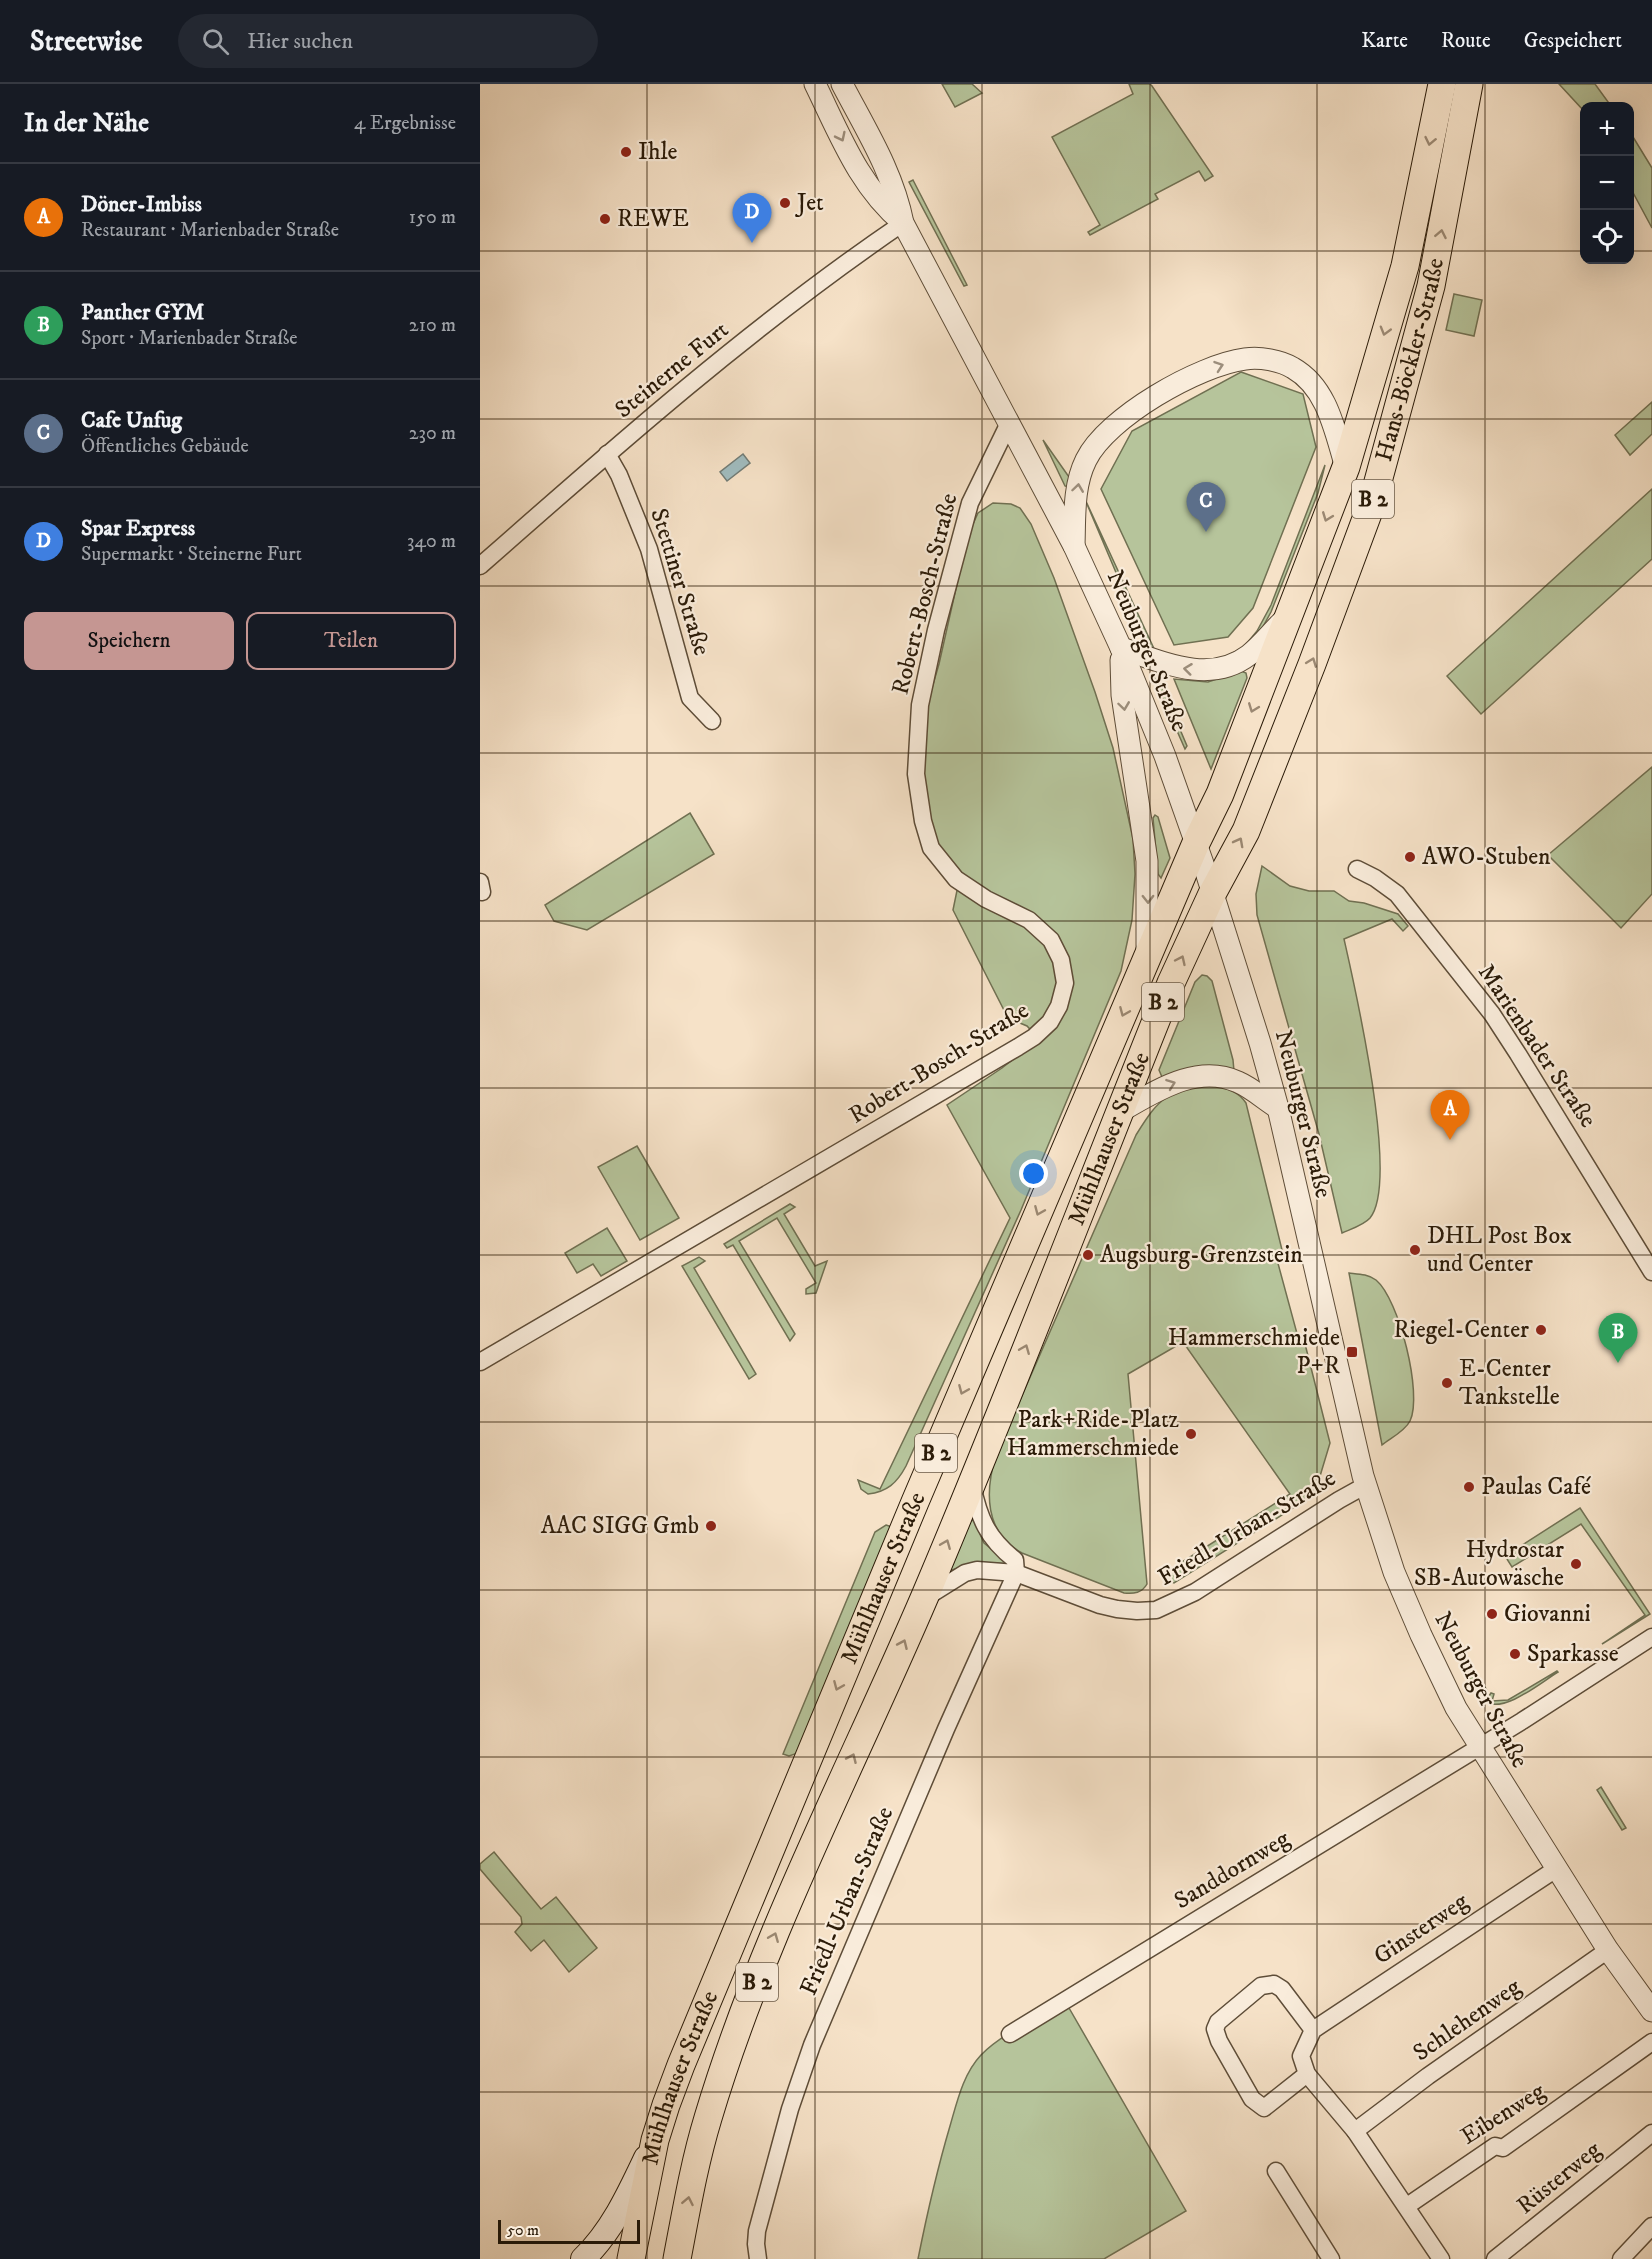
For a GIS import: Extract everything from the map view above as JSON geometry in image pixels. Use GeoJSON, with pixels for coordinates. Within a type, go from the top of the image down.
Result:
{"type":"FeatureCollection","features":[{"type":"Feature","properties":{"kind":"main road","name":"Hans-Böckler-Straße"},"geometry":{"type":"LineString","coordinates":[[1196,843],[1220,794],[1346,467],[1405,266],[1442,84]]}},
{"type":"Feature","properties":{"kind":"main road","name":"Hans-Böckler-Straße"},"geometry":{"type":"LineString","coordinates":[[1212,894],[1246,831],[1373,500],[1431,286],[1469,84]]}},
{"type":"Feature","properties":{"kind":"main road","name":"Mühlhauser Straße"},"geometry":{"type":"LineString","coordinates":[[631,2259],[656,2140],[681,2065],[915,1502],[1196,843]]}},
{"type":"Feature","properties":{"kind":"main road","name":"Mühlhauser Straße"},"geometry":{"type":"LineString","coordinates":[[678,2259],[692,2179],[705,2129],[733,2043],[777,1929],[924,1598],[1171,983],[1212,894]]}},
{"type":"Feature","properties":{"kind":"main road"},"geometry":{"type":"LineString","coordinates":[[583,2259],[597,2246],[623,2206],[656,2140]]}},
{"type":"Feature","properties":{"kind":"street","name":"Neuburger Straße"},"geometry":{"type":"LineString","coordinates":[[815,84],[866,184],[884,207],[903,223]]}},
{"type":"Feature","properties":{"kind":"street","name":"Neuburger Straße"},"geometry":{"type":"LineString","coordinates":[[842,84],[889,172],[903,223],[1074,546],[1121,648],[1165,756],[1196,843],[1260,1042],[1278,1108],[1366,1485],[1394,1572],[1420,1635],[1448,1692],[1480,1747],[1608,1950],[1652,2011]]}},
{"type":"Feature","properties":{"kind":"street","name":"Steinerne Furt"},"geometry":{"type":"LineString","coordinates":[[480,566],[607,454],[771,321],[846,262],[903,223]]}},
{"type":"Feature","properties":{"kind":"street"},"geometry":{"type":"LineString","coordinates":[[1074,546],[1079,479],[1087,458],[1102,439],[1142,405],[1166,390],[1226,363],[1260,358],[1294,368],[1307,379],[1327,407],[1346,467]]}},
{"type":"Feature","properties":{"kind":"street","name":"Robert-Bosch-Straße"},"geometry":{"type":"LineString","coordinates":[[480,1362],[1018,1047],[1034,1037],[1050,1022],[1059,1005],[1065,983],[1061,960],[1051,940],[1029,920],[986,899],[956,879],[931,848],[923,821],[916,774],[920,705],[936,630],[970,503],[1009,423]]}},
{"type":"Feature","properties":{"kind":"street","name":"Stettiner Straße"},"geometry":{"type":"LineString","coordinates":[[607,454],[619,475],[649,549],[690,698],[712,721]]}},
{"type":"Feature","properties":{"kind":"street"},"geometry":{"type":"LineString","coordinates":[[1147,958],[1147,861],[1122,695],[1121,648],[1178,668],[1203,671],[1223,667],[1249,655],[1289,615]]}},
{"type":"Feature","properties":{"kind":"street","name":"Marienbader Straße"},"geometry":{"type":"LineString","coordinates":[[1357,868],[1376,878],[1397,894],[1492,1014],[1652,1272]]}},
{"type":"Feature","properties":{"kind":"street"},"geometry":{"type":"LineString","coordinates":[[1119,1112],[1164,1086],[1199,1077],[1216,1076],[1239,1082],[1278,1108]]}},
{"type":"Feature","properties":{"kind":"street"},"geometry":{"type":"LineString","coordinates":[[972,1481],[982,1521],[989,1534],[1016,1560],[1016,1573]]}},
{"type":"Feature","properties":{"kind":"street","name":"Friedl-Urban-Straße"},"geometry":{"type":"LineString","coordinates":[[924,1598],[965,1573],[977,1570],[1016,1573],[1100,1605],[1137,1611],[1156,1610],[1195,1592],[1366,1485]]}},
{"type":"Feature","properties":{"kind":"street","name":"Friedl-Urban-Straße"},"geometry":{"type":"LineString","coordinates":[[758,2259],[757,2231],[790,2109],[812,2045],[946,1729],[1016,1573]]}},
{"type":"Feature","properties":{"kind":"street","name":"Sanddornweg"},"geometry":{"type":"LineString","coordinates":[[1010,2034],[1480,1747],[1652,1637]]}},
{"type":"Feature","properties":{"kind":"street","name":"Ginsterweg"},"geometry":{"type":"LineString","coordinates":[[1313,2030],[1556,1869]]}},
{"type":"Feature","properties":{"kind":"street","name":"Schlehenweg"},"geometry":{"type":"LineString","coordinates":[[1355,2131],[1428,2076],[1608,1950]]}},
{"type":"Feature","properties":{"kind":"street"},"geometry":{"type":"LineString","coordinates":[[1307,2074],[1264,2108],[1252,2099],[1219,2042],[1215,2029],[1218,2022],[1261,1986],[1274,1984],[1282,1989],[1313,2030],[1301,2056],[1307,2074],[1355,2131],[1441,2259]]}},
{"type":"Feature","properties":{"kind":"street","name":"Eibenweg"},"geometry":{"type":"LineString","coordinates":[[1407,2206],[1495,2146],[1503,2148],[1652,2042]]}},
{"type":"Feature","properties":{"kind":"street","name":"Rüsterweg"},"geometry":{"type":"LineString","coordinates":[[1496,2259],[1652,2133]]}},
{"type":"Feature","properties":{"kind":"street"},"geometry":{"type":"LineString","coordinates":[[1276,2171],[1331,2259]]}},
{"type":"Feature","properties":{"kind":"street"},"geometry":{"type":"LineString","coordinates":[[1621,2259],[1652,2226]]}},
{"type":"Feature","properties":{"kind":"green space"},"geometry":{"type":"Polygon","coordinates":[[[942,84],[972,84],[982,93],[955,107],[942,84]]]}},
{"type":"Feature","properties":{"kind":"green space"},"geometry":{"type":"Polygon","coordinates":[[[1129,84],[1150,84],[1152,86],[1213,176],[1205,181],[1199,171],[1155,194],[1158,199],[1090,235],[1088,232],[1100,225],[1052,137],[1133,94],[1129,84]]]}},
{"type":"Feature","properties":{"kind":"green space"},"geometry":{"type":"Polygon","coordinates":[[[1559,84],[1595,84],[1608,102],[1580,102],[1580,107],[1559,84]]]}},
{"type":"Feature","properties":{"kind":"green space"},"geometry":{"type":"Polygon","coordinates":[[[1634,139],[1652,168],[1652,228],[1634,194],[1634,139]]]}},
{"type":"Feature","properties":{"kind":"green space"},"geometry":{"type":"Polygon","coordinates":[[[913,180],[967,285],[964,286],[909,182],[913,180]]]}},
{"type":"Feature","properties":{"kind":"green space"},"geometry":{"type":"Polygon","coordinates":[[[1454,294],[1482,300],[1474,336],[1446,330],[1454,294]]]}},
{"type":"Feature","properties":{"kind":"green space"},"geometry":{"type":"Polygon","coordinates":[[[1241,372],[1303,394],[1316,447],[1253,608],[1228,637],[1174,645],[1101,489],[1132,431],[1241,372]]]}},
{"type":"Feature","properties":{"kind":"green space"},"geometry":{"type":"Polygon","coordinates":[[[1652,402],[1652,434],[1630,455],[1615,435],[1652,402]]]}},
{"type":"Feature","properties":{"kind":"green space"},"geometry":{"type":"Polygon","coordinates":[[[1043,440],[1069,477],[1068,487],[1065,486],[1043,440]]]}},
{"type":"Feature","properties":{"kind":"green space"},"geometry":{"type":"Polygon","coordinates":[[[1325,465],[1318,493],[1271,612],[1260,632],[1234,658],[1220,659],[1243,648],[1257,631],[1271,605],[1325,465]]]}},
{"type":"Feature","properties":{"kind":"green space"},"geometry":{"type":"Polygon","coordinates":[[[1652,489],[1652,559],[1481,714],[1447,676],[1652,489]]]}},
{"type":"Feature","properties":{"kind":"green space"},"geometry":{"type":"Polygon","coordinates":[[[1084,497],[1156,653],[1148,648],[1084,497]]]}},
{"type":"Feature","properties":{"kind":"green space"},"geometry":{"type":"Polygon","coordinates":[[[993,503],[1011,504],[1020,508],[1031,524],[1054,578],[1095,692],[1113,748],[1133,839],[1135,874],[1132,920],[1121,971],[1021,1210],[906,1466],[891,1486],[868,1494],[861,1489],[858,1480],[880,1489],[1010,1218],[947,1105],[1002,1068],[1039,1039],[1027,1026],[1008,1018],[953,910],[960,876],[936,845],[922,775],[927,705],[939,664],[968,535],[978,513],[993,503]]]}},
{"type":"Feature","properties":{"kind":"green space"},"geometry":{"type":"Polygon","coordinates":[[[1241,671],[1246,673],[1247,678],[1211,769],[1174,679],[1208,682],[1241,671]]]}},
{"type":"Feature","properties":{"kind":"green space"},"geometry":{"type":"Polygon","coordinates":[[[1159,672],[1160,682],[1187,746],[1185,749],[1155,681],[1154,675],[1159,672]]]}},
{"type":"Feature","properties":{"kind":"green space"},"geometry":{"type":"Polygon","coordinates":[[[1652,767],[1652,894],[1621,928],[1548,855],[1652,767]]]}},
{"type":"Feature","properties":{"kind":"green space"},"geometry":{"type":"Polygon","coordinates":[[[690,813],[714,854],[587,930],[554,921],[545,905],[690,813]]]}},
{"type":"Feature","properties":{"kind":"green space"},"geometry":{"type":"Polygon","coordinates":[[[1155,815],[1158,817],[1170,858],[1161,878],[1158,874],[1153,818],[1155,815]]]}},
{"type":"Feature","properties":{"kind":"green space"},"geometry":{"type":"Polygon","coordinates":[[[1262,866],[1290,886],[1309,891],[1334,891],[1349,901],[1364,903],[1398,914],[1408,926],[1403,931],[1392,919],[1344,939],[1372,1083],[1378,1126],[1380,1166],[1378,1197],[1370,1218],[1361,1225],[1342,1233],[1319,1134],[1257,915],[1256,894],[1262,866]]]}},
{"type":"Feature","properties":{"kind":"green space"},"geometry":{"type":"Polygon","coordinates":[[[1202,975],[1212,981],[1234,1071],[1162,1077],[1159,1070],[1195,982],[1202,975]]]}},
{"type":"Feature","properties":{"kind":"green space"},"geometry":{"type":"Polygon","coordinates":[[[1210,1084],[1235,1092],[1246,1103],[1283,1254],[1276,1256],[1299,1341],[1304,1340],[1330,1443],[1317,1486],[1301,1503],[1174,1583],[1163,1574],[1290,1494],[1183,1342],[1128,1374],[1147,1584],[1137,1592],[1124,1593],[1022,1553],[1010,1545],[994,1523],[989,1497],[992,1469],[996,1455],[1136,1135],[1165,1098],[1210,1084]]]}},
{"type":"Feature","properties":{"kind":"green space"},"geometry":{"type":"Polygon","coordinates":[[[637,1146],[679,1218],[640,1240],[598,1167],[637,1146]]]}},
{"type":"Feature","properties":{"kind":"green space"},"geometry":{"type":"Polygon","coordinates":[[[790,1204],[795,1207],[784,1214],[815,1266],[827,1261],[816,1293],[806,1294],[806,1289],[816,1283],[777,1218],[739,1241],[795,1334],[790,1341],[733,1245],[727,1248],[724,1244],[790,1204]]]}},
{"type":"Feature","properties":{"kind":"green space"},"geometry":{"type":"Polygon","coordinates":[[[607,1228],[627,1261],[601,1276],[593,1264],[577,1273],[565,1253],[607,1228]]]}},
{"type":"Feature","properties":{"kind":"green space"},"geometry":{"type":"Polygon","coordinates":[[[699,1257],[705,1261],[694,1268],[756,1374],[749,1379],[682,1266],[699,1257]]]}},
{"type":"Feature","properties":{"kind":"green space"},"geometry":{"type":"Polygon","coordinates":[[[1349,1273],[1373,1278],[1385,1290],[1393,1306],[1407,1348],[1413,1390],[1410,1421],[1382,1445],[1349,1273]]]}},
{"type":"Feature","properties":{"kind":"green space"},"geometry":{"type":"Polygon","coordinates":[[[1580,1508],[1650,1614],[1602,1644],[1645,1615],[1581,1524],[1512,1567],[1505,1556],[1580,1508]]]}},
{"type":"Feature","properties":{"kind":"green space"},"geometry":{"type":"Polygon","coordinates":[[[970,1519],[974,1521],[984,1543],[1010,1564],[976,1562],[949,1571],[970,1519]]]}},
{"type":"Feature","properties":{"kind":"green space"},"geometry":{"type":"Polygon","coordinates":[[[886,1525],[892,1527],[798,1753],[789,1756],[783,1754],[875,1532],[886,1525]]]}},
{"type":"Feature","properties":{"kind":"green space"},"geometry":{"type":"Polygon","coordinates":[[[1442,1617],[1480,1689],[1485,1687],[1487,1691],[1480,1699],[1439,1618],[1442,1617]]]}},
{"type":"Feature","properties":{"kind":"green space"},"geometry":{"type":"Polygon","coordinates":[[[1557,1671],[1512,1700],[1502,1704],[1485,1702],[1491,1693],[1494,1694],[1492,1701],[1508,1700],[1557,1671]]]}},
{"type":"Feature","properties":{"kind":"green space"},"geometry":{"type":"Polygon","coordinates":[[[1601,1787],[1626,1828],[1622,1830],[1597,1790],[1601,1787]]]}},
{"type":"Feature","properties":{"kind":"green space"},"geometry":{"type":"Polygon","coordinates":[[[494,1852],[541,1909],[556,1897],[597,1948],[569,1972],[544,1940],[531,1951],[515,1932],[522,1924],[521,1917],[480,1869],[480,1864],[494,1852]]]}},
{"type":"Feature","properties":{"kind":"green space"},"geometry":{"type":"Polygon","coordinates":[[[1065,2001],[1186,2211],[1104,2259],[918,2259],[932,2192],[965,2079],[981,2055],[999,2040],[1065,2001]]]}},
{"type":"Feature","properties":{"kind":"water"},"geometry":{"type":"Polygon","coordinates":[[[743,454],[750,463],[727,481],[720,472],[743,454]]]}},
{"type":"Feature","properties":{"kind":"place","name":"Ihle"},"geometry":{"type":"Point","coordinates":[626,152]}},
{"type":"Feature","properties":{"kind":"place","name":"Jet"},"geometry":{"type":"Point","coordinates":[785,203]}},
{"type":"Feature","properties":{"kind":"place","name":"REWE"},"geometry":{"type":"Point","coordinates":[605,219]}},
{"type":"Feature","properties":{"kind":"place","name":"Spar Express"},"geometry":{"type":"Point","coordinates":[752,243]}},
{"type":"Feature","properties":{"kind":"place","name":"Cafe Unfug"},"geometry":{"type":"Point","coordinates":[1206,532]}},
{"type":"Feature","properties":{"kind":"place","name":"AWO-Stuben"},"geometry":{"type":"Point","coordinates":[1410,857]}},
{"type":"Feature","properties":{"kind":"place","name":"Döner-Imbiss"},"geometry":{"type":"Point","coordinates":[1450,1140]}},
{"type":"Feature","properties":{"kind":"place","name":"DHL Post Box und Center"},"geometry":{"type":"Point","coordinates":[1415,1250]}},
{"type":"Feature","properties":{"kind":"place","name":"Augsburg-Grenzstein"},"geometry":{"type":"Point","coordinates":[1088,1255]}},
{"type":"Feature","properties":{"kind":"place","name":"Riegel-Center"},"geometry":{"type":"Point","coordinates":[1541,1330]}},
{"type":"Feature","properties":{"kind":"place","name":"Hammerschmiede P+R"},"geometry":{"type":"Point","coordinates":[1352,1352]}},
{"type":"Feature","properties":{"kind":"place","name":"Panther GYM"},"geometry":{"type":"Point","coordinates":[1618,1363]}},
{"type":"Feature","properties":{"kind":"place","name":"E-Center Tankstelle"},"geometry":{"type":"Point","coordinates":[1447,1383]}},
{"type":"Feature","properties":{"kind":"place","name":"Park+Ride-Platz Hammerschmiede"},"geometry":{"type":"Point","coordinates":[1191,1434]}},
{"type":"Feature","properties":{"kind":"place","name":"Paulas Café"},"geometry":{"type":"Point","coordinates":[1469,1487]}},
{"type":"Feature","properties":{"kind":"place","name":"AAC SIGG Gmb"},"geometry":{"type":"Point","coordinates":[711,1526]}},
{"type":"Feature","properties":{"kind":"place","name":"Hydrostar SB-Autowäsche"},"geometry":{"type":"Point","coordinates":[1576,1564]}},
{"type":"Feature","properties":{"kind":"place","name":"Giovanni"},"geometry":{"type":"Point","coordinates":[1492,1614]}},
{"type":"Feature","properties":{"kind":"place","name":"Sparkasse"},"geometry":{"type":"Point","coordinates":[1515,1654]}}]}
